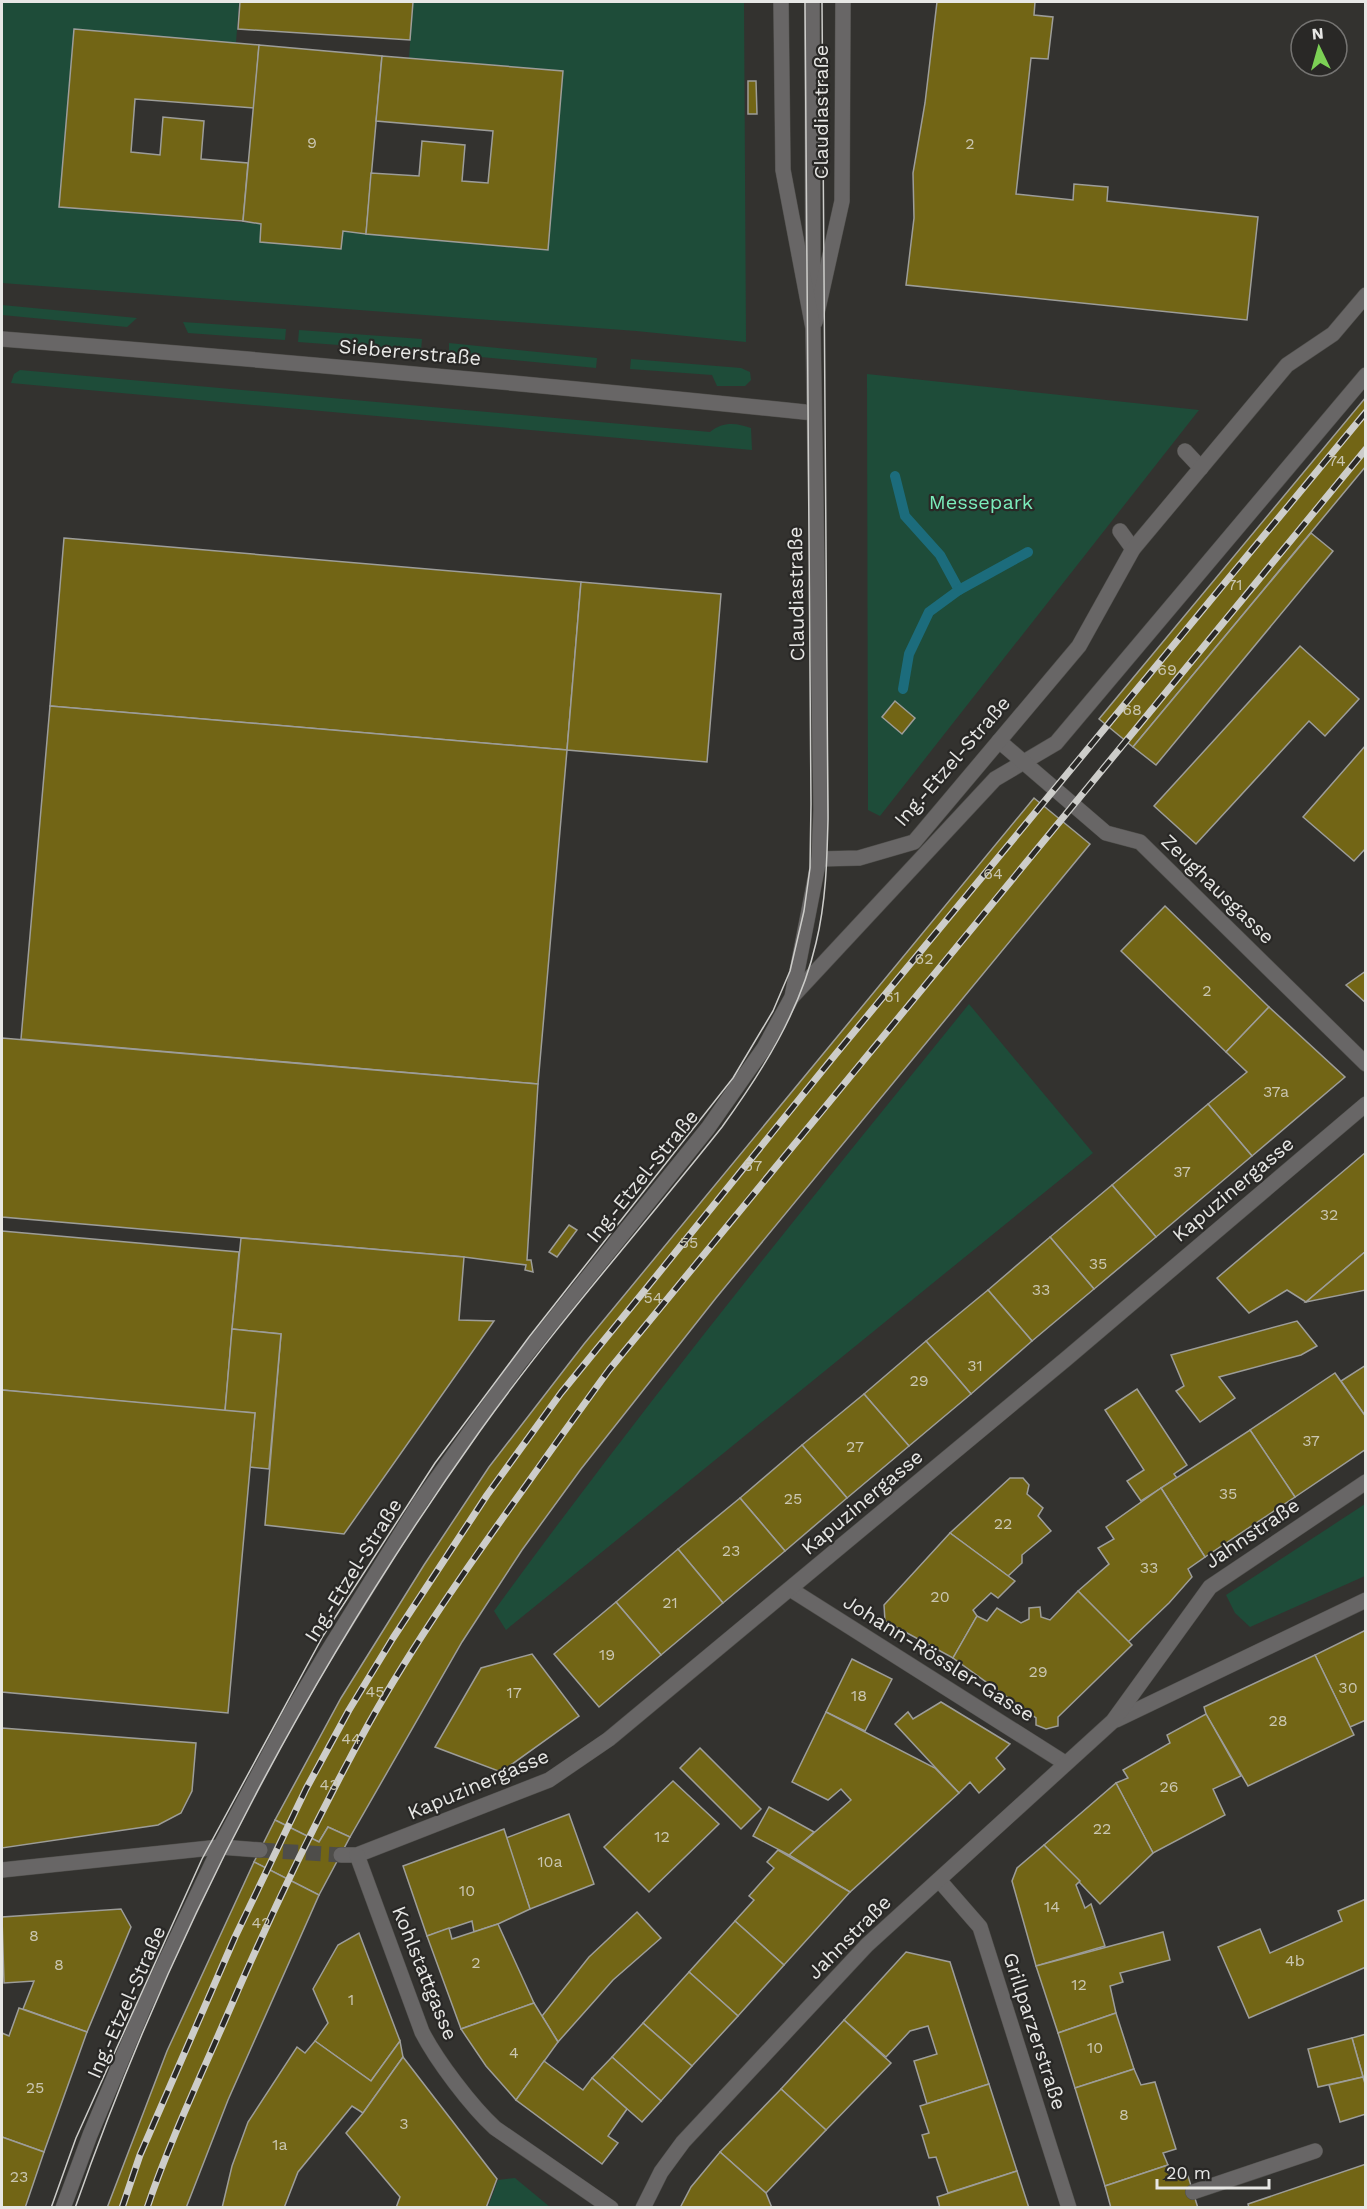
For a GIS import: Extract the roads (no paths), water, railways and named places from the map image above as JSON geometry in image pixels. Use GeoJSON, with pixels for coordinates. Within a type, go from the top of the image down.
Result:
{"type":"FeatureCollection","features":[{"type":"Feature","properties":{"kind":"street","name":"Claudiastraße"},"geometry":{"type":"LineString","coordinates":[[781,2],[783,170],[813,328]]}},
{"type":"Feature","properties":{"kind":"street","name":"Claudiastraße"},"geometry":{"type":"LineString","coordinates":[[812,2],[813,328],[821,810],[819,859]]}},
{"type":"Feature","properties":{"kind":"street","name":"Claudiastraße"},"geometry":{"type":"LineString","coordinates":[[813,328],[842,201],[843,2]]}},
{"type":"Feature","properties":{"kind":"street","name":"Ing.-Etzel-Straße"},"geometry":{"type":"LineString","coordinates":[[63,2208],[90,2135],[139,2020],[220,1847],[306,1687],[421,1501],[519,1363],[715,1119],[764,1048],[792,997],[819,859],[859,858],[914,842],[1079,646],[1134,549],[1287,365],[1333,334],[1365,295]]}},
{"type":"Feature","properties":{"kind":"street","name":"Siebererstraße"},"geometry":{"type":"LineString","coordinates":[[2,339],[429,374],[814,413]]}},
{"type":"Feature","properties":{"kind":"street"},"geometry":{"type":"LineString","coordinates":[[792,997],[995,779],[1056,743],[1365,375]]}},
{"type":"Feature","properties":{"kind":"street"},"geometry":{"type":"LineString","coordinates":[[1185,451],[1201,468]]}},
{"type":"Feature","properties":{"kind":"street"},"geometry":{"type":"LineString","coordinates":[[1120,531],[1134,549]]}},
{"type":"Feature","properties":{"kind":"street","name":"Zeughausgasse"},"geometry":{"type":"LineString","coordinates":[[999,741],[1106,833],[1140,842],[1365,1064]]}},
{"type":"Feature","properties":{"kind":"street","name":"Kapuzinergasse"},"geometry":{"type":"LineString","coordinates":[[341,1855],[357,1855],[549,1780],[609,1740],[1365,1104]]}},
{"type":"Feature","properties":{"kind":"street","name":"Jahnstraße"},"geometry":{"type":"LineString","coordinates":[[643,2208],[661,2172],[683,2142],[867,1945],[1113,1721],[1210,1587],[1365,1482]]}},
{"type":"Feature","properties":{"kind":"street","name":"Johann-Rössler-Gasse"},"geometry":{"type":"LineString","coordinates":[[790,1589],[1065,1763]]}},
{"type":"Feature","properties":{"kind":"street","name":"Jahnstraße"},"geometry":{"type":"LineString","coordinates":[[1113,1721],[1365,1600]]}},
{"type":"Feature","properties":{"kind":"street"},"geometry":{"type":"LineString","coordinates":[[2,1870],[220,1847],[260,1850]]}},
{"type":"Feature","properties":{"kind":"street","name":"Kohlstattgasse"},"geometry":{"type":"LineString","coordinates":[[357,1855],[422,2032],[432,2050],[482,2115],[495,2128],[610,2208]]}},
{"type":"Feature","properties":{"kind":"street","name":"Grillparzerstraße"},"geometry":{"type":"LineString","coordinates":[[939,1880],[980,1927],[1069,2208]]}},
{"type":"Feature","properties":{"kind":"street"},"geometry":{"type":"LineString","coordinates":[[1193,2192],[1315,2151]]}},
{"type":"Feature","properties":{"kind":"waterway"},"geometry":{"type":"LineString","coordinates":[[895,476],[905,516],[940,555],[959,590]]}},
{"type":"Feature","properties":{"kind":"waterway"},"geometry":{"type":"LineString","coordinates":[[903,689],[909,654],[929,612],[959,590],[1028,552]]}},
{"type":"Feature","properties":{"kind":"tunnel"},"geometry":{"type":"LineString","coordinates":[[260,1850],[341,1855]]}},
{"type":"Feature","properties":{"kind":"tram line"},"geometry":{"type":"LineString","coordinates":[[51,2208],[76,2138],[202,1859],[323,1636],[435,1463],[529,1337],[733,1078],[773,1011],[790,971],[804,911],[810,868],[811,804],[805,2]]}},
{"type":"Feature","properties":{"kind":"tram line"},"geometry":{"type":"LineString","coordinates":[[75,2208],[113,2105],[155,2003],[201,1903],[250,1805],[359,1614],[418,1522],[509,1392],[568,1315],[737,1106],[778,1040],[790,1017],[809,968],[824,897],[828,819],[822,2]]}},
{"type":"Feature","properties":{"kind":"railway"},"geometry":{"type":"LineString","coordinates":[[122,2208],[140,2155],[235,1937],[306,1789],[349,1710],[393,1638],[487,1495],[561,1393],[835,1055],[1366,412]]}},
{"type":"Feature","properties":{"kind":"railway"},"geometry":{"type":"LineString","coordinates":[[147,2208],[194,2090],[258,1945],[311,1834],[348,1761],[386,1694],[464,1572],[609,1370],[1366,449]]}},
{"type":"Feature","properties":{"kind":"park label","name":"Messepark"},"geometry":{"type":"Point","coordinates":[981,502]}}]}
